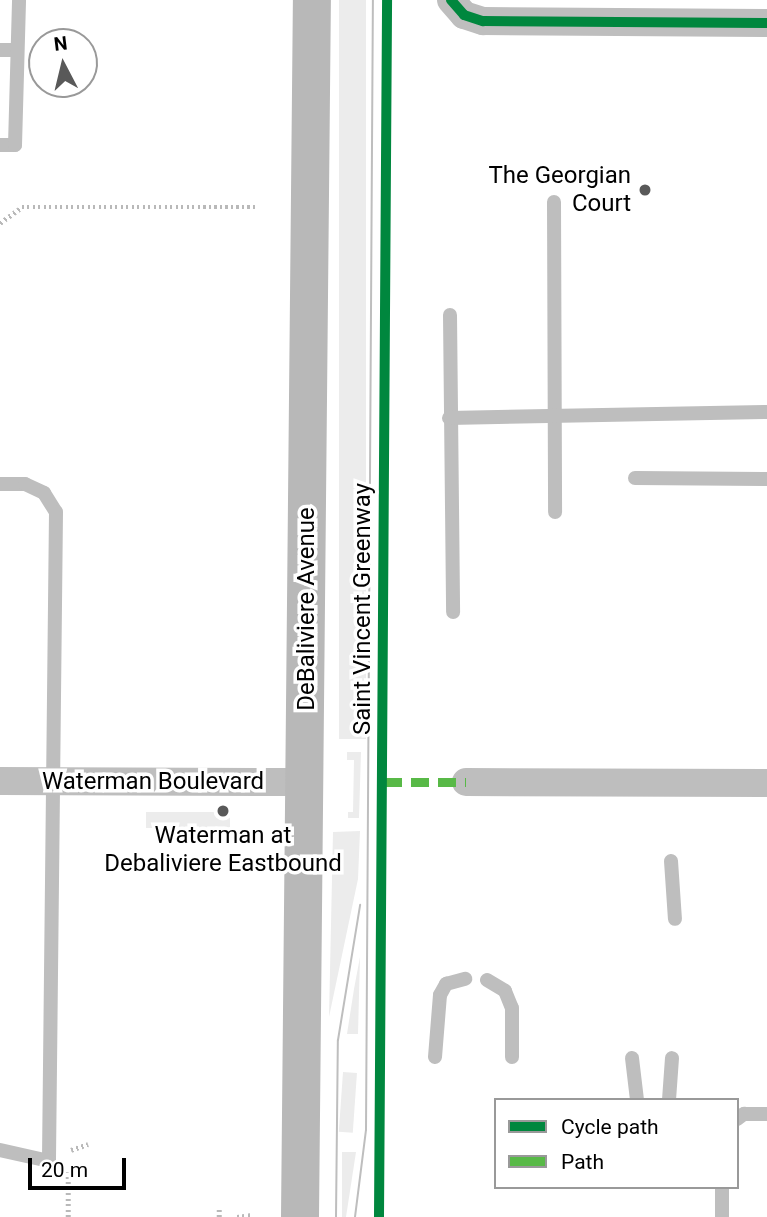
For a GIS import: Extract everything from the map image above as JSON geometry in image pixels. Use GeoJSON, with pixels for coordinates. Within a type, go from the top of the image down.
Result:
{"type":"FeatureCollection","features":[{"type":"Feature","properties":{"kind":"main road","name":"DeBaliviere Avenue"},"geometry":{"type":"LineString","coordinates":[[300,1217],[307,782],[312,0]]}},
{"type":"Feature","properties":{"kind":"street"},"geometry":{"type":"LineString","coordinates":[[451,0],[464,15],[483,21],[767,23]]}},
{"type":"Feature","properties":{"kind":"street","name":"Waterman Boulevard"},"geometry":{"type":"LineString","coordinates":[[0,782],[307,782]]}},
{"type":"Feature","properties":{"kind":"street"},"geometry":{"type":"LineString","coordinates":[[466,782],[767,783]]}},
{"type":"Feature","properties":{"kind":"lane"},"geometry":{"type":"LineString","coordinates":[[0,145],[15,145],[7,50],[19,0]]}},
{"type":"Feature","properties":{"kind":"lane"},"geometry":{"type":"LineString","coordinates":[[554,202],[555,512]]}},
{"type":"Feature","properties":{"kind":"lane"},"geometry":{"type":"LineString","coordinates":[[450,315],[453,612]]}},
{"type":"Feature","properties":{"kind":"lane"},"geometry":{"type":"LineString","coordinates":[[449,418],[767,412]]}},
{"type":"Feature","properties":{"kind":"lane"},"geometry":{"type":"LineString","coordinates":[[635,478],[767,480]]}},
{"type":"Feature","properties":{"kind":"lane"},"geometry":{"type":"LineString","coordinates":[[0,484],[25,484],[44,493],[56,512],[51,782],[50,1161],[0,1150]]}},
{"type":"Feature","properties":{"kind":"lane"},"geometry":{"type":"LineString","coordinates":[[671,861],[676,919]]}},
{"type":"Feature","properties":{"kind":"lane"},"geometry":{"type":"LineString","coordinates":[[435,1057],[440,995],[446,984],[466,979]]}},
{"type":"Feature","properties":{"kind":"lane"},"geometry":{"type":"LineString","coordinates":[[487,980],[505,991],[512,1008],[512,1057]]}},
{"type":"Feature","properties":{"kind":"lane"},"geometry":{"type":"LineString","coordinates":[[632,1058],[637,1098]]}},
{"type":"Feature","properties":{"kind":"lane"},"geometry":{"type":"LineString","coordinates":[[669,1098],[672,1058]]}},
{"type":"Feature","properties":{"kind":"lane"},"geometry":{"type":"LineString","coordinates":[[739,1118],[744,1114],[767,1114]]}},
{"type":"Feature","properties":{"kind":"lane"},"geometry":{"type":"LineString","coordinates":[[722,1189],[722,1217]]}},
{"type":"Feature","properties":{"kind":"path"},"geometry":{"type":"LineString","coordinates":[[0,223],[22,207],[258,207]]}},
{"type":"Feature","properties":{"kind":"path"},"geometry":{"type":"LineString","coordinates":[[68,1217],[70,1150],[88,1144]]}},
{"type":"Feature","properties":{"kind":"path"},"geometry":{"type":"LineString","coordinates":[[219,1209],[219,1217]]}},
{"type":"Feature","properties":{"kind":"path"},"geometry":{"type":"LineString","coordinates":[[237,1217],[252,1215]]}},
{"type":"Feature","properties":{"kind":"shaded area"},"geometry":{"type":"Polygon","coordinates":[[[339,0],[366,0],[366,739],[339,739],[339,0]]]}},
{"type":"Feature","properties":{"kind":"shaded area"},"geometry":{"type":"Polygon","coordinates":[[[347,752],[361,752],[359,818],[348,818],[348,812],[353,812],[354,760],[347,760],[347,752]]]}},
{"type":"Feature","properties":{"kind":"shaded area"},"geometry":{"type":"Polygon","coordinates":[[[146,812],[230,812],[230,828],[146,828],[146,812]]]}},
{"type":"Feature","properties":{"kind":"shaded area"},"geometry":{"type":"Polygon","coordinates":[[[360,831],[358,879],[329,1017],[333,832],[360,831]]]}},
{"type":"Feature","properties":{"kind":"shaded area"},"geometry":{"type":"Polygon","coordinates":[[[360,957],[358,1034],[347,1034],[354,989],[360,957]]]}},
{"type":"Feature","properties":{"kind":"shaded area"},"geometry":{"type":"Polygon","coordinates":[[[343,1072],[357,1073],[353,1133],[339,1132],[343,1072]]]}},
{"type":"Feature","properties":{"kind":"shaded area"},"geometry":{"type":"Polygon","coordinates":[[[342,1152],[356,1152],[346,1217],[342,1217],[342,1152]]]}},
{"type":"Feature","properties":{"kind":"tram line"},"geometry":{"type":"LineString","coordinates":[[355,1217],[366,1130],[373,0]]}},
{"type":"Feature","properties":{"kind":"tram line"},"geometry":{"type":"LineString","coordinates":[[336,1217],[338,1040],[360,905]]}},
{"type":"Feature","properties":{"kind":"marked path"},"geometry":{"type":"LineString","coordinates":[[384,782],[466,782]]}},
{"type":"Feature","properties":{"kind":"cycle path","name":"Saint Vincent Greenway"},"geometry":{"type":"LineString","coordinates":[[379,1217],[387,0]]}},
{"type":"Feature","properties":{"kind":"cycle path"},"geometry":{"type":"LineString","coordinates":[[451,0],[464,15],[483,21],[767,23]]}},
{"type":"Feature","properties":{"kind":"place","name":"The Georgian Court"},"geometry":{"type":"Point","coordinates":[645,190]}},
{"type":"Feature","properties":{"kind":"place","name":"Waterman at Debaliviere Eastbound"},"geometry":{"type":"Point","coordinates":[223,811]}}]}
